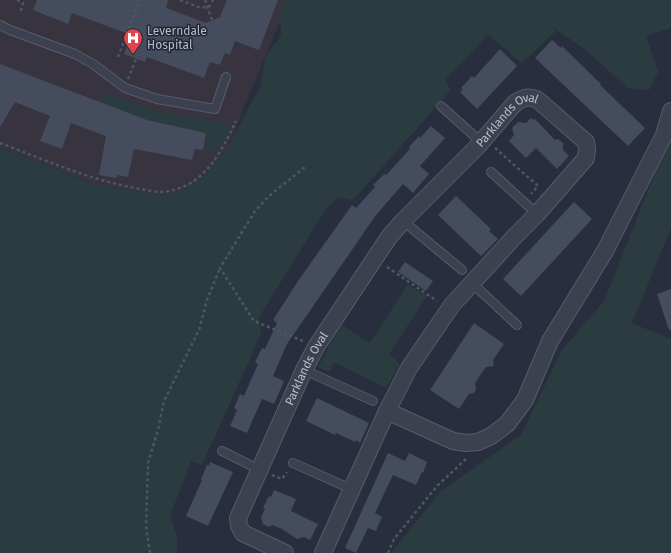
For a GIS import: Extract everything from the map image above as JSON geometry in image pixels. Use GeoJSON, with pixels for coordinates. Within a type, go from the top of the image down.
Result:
{"type":"FeatureCollection","features":[{"type":"Feature","properties":{"kind":"street","name":"Parklands Oval"},"geometry":{"type":"LineString","coordinates":[[285,553],[243,533],[239,526],[238,518],[304,370],[316,347],[389,237],[482,140],[515,103],[530,96],[538,100],[586,142],[586,158],[450,309],[409,368],[386,411],[323,553]]}},
{"type":"Feature","properties":{"kind":"street"},"geometry":{"type":"LineString","coordinates":[[386,411],[453,441],[466,443],[478,442],[491,436],[507,424],[525,400],[550,341],[605,251],[664,136],[671,110]]}},
{"type":"Feature","properties":{"kind":"lane"},"geometry":{"type":"LineString","coordinates":[[0,25],[75,54],[92,64],[125,88],[157,99],[215,109],[226,77]]}},
{"type":"Feature","properties":{"kind":"lane"},"geometry":{"type":"LineString","coordinates":[[441,106],[482,140]]}},
{"type":"Feature","properties":{"kind":"lane"},"geometry":{"type":"LineString","coordinates":[[491,172],[537,214]]}},
{"type":"Feature","properties":{"kind":"lane"},"geometry":{"type":"LineString","coordinates":[[404,221],[462,270]]}},
{"type":"Feature","properties":{"kind":"lane"},"geometry":{"type":"LineString","coordinates":[[472,284],[517,325]]}},
{"type":"Feature","properties":{"kind":"lane"},"geometry":{"type":"LineString","coordinates":[[304,370],[373,401]]}},
{"type":"Feature","properties":{"kind":"lane"},"geometry":{"type":"LineString","coordinates":[[222,451],[260,470]]}},
{"type":"Feature","properties":{"kind":"lane"},"geometry":{"type":"LineString","coordinates":[[293,463],[351,489]]}},
{"type":"Feature","properties":{"kind":"path"},"geometry":{"type":"LineString","coordinates":[[17,0],[23,3],[20,14]]}},
{"type":"Feature","properties":{"kind":"path"},"geometry":{"type":"LineString","coordinates":[[118,56],[140,0]]}},
{"type":"Feature","properties":{"kind":"path"},"geometry":{"type":"LineString","coordinates":[[180,0],[201,8],[210,6],[213,0]]}},
{"type":"Feature","properties":{"kind":"path"},"geometry":{"type":"LineString","coordinates":[[205,0],[212,20]]}},
{"type":"Feature","properties":{"kind":"path"},"geometry":{"type":"LineString","coordinates":[[0,143],[75,172],[116,184],[162,192],[181,188],[190,184],[204,173],[226,142],[236,121]]}},
{"type":"Feature","properties":{"kind":"path"},"geometry":{"type":"LineString","coordinates":[[482,140],[538,186],[524,202]]}},
{"type":"Feature","properties":{"kind":"path"},"geometry":{"type":"LineString","coordinates":[[150,553],[146,527],[148,463],[158,430],[164,401],[199,330],[207,300],[220,268],[255,211],[269,196],[305,167]]}},
{"type":"Feature","properties":{"kind":"path"},"geometry":{"type":"LineString","coordinates":[[375,259],[450,309]]}},
{"type":"Feature","properties":{"kind":"path"},"geometry":{"type":"LineString","coordinates":[[220,268],[254,321],[316,347]]}},
{"type":"Feature","properties":{"kind":"path"},"geometry":{"type":"LineString","coordinates":[[388,553],[394,539],[437,486],[466,458],[466,443]]}},
{"type":"Feature","properties":{"kind":"path"},"geometry":{"type":"LineString","coordinates":[[260,470],[282,478],[293,463]]}},
{"type":"Feature","properties":{"kind":"shaded area","name":"Leverndale Hospital"},"geometry":{"type":"Polygon","coordinates":[[[0,0],[289,0],[228,146],[211,169],[196,183],[180,192],[161,195],[95,185],[0,148],[0,0]]]}},
{"type":"Feature","properties":{"kind":"shaded area"},"geometry":{"type":"Polygon","coordinates":[[[284,0],[671,0],[671,28],[646,36],[658,72],[649,90],[628,88],[582,47],[550,26],[556,31],[522,63],[488,35],[445,80],[451,90],[353,200],[338,197],[326,209],[259,317],[261,334],[202,465],[191,461],[170,516],[177,537],[177,553],[0,553],[0,148],[95,185],[161,195],[180,192],[188,188],[203,177],[228,146],[260,87],[266,55],[281,36],[280,12],[284,0]]]}},
{"type":"Feature","properties":{"kind":"shaded area"},"geometry":{"type":"Polygon","coordinates":[[[107,93],[150,110],[231,124],[224,142],[215,153],[203,150],[206,133],[147,120],[98,102],[107,93]]]}},
{"type":"Feature","properties":{"kind":"shaded area"},"geometry":{"type":"Polygon","coordinates":[[[671,133],[671,228],[632,323],[671,339],[671,553],[391,553],[441,491],[521,435],[562,350],[604,301],[671,133]]]}},
{"type":"Feature","properties":{"kind":"shaded area"},"geometry":{"type":"Polygon","coordinates":[[[408,284],[427,296],[389,354],[400,364],[386,388],[334,362],[329,372],[318,367],[342,325],[370,343],[408,284]]]}},
{"type":"Feature","properties":{"kind":"building"},"geometry":{"type":"Polygon","coordinates":[[[37,0],[168,0],[166,8],[206,23],[220,17],[227,0],[278,0],[259,50],[235,41],[230,55],[225,53],[220,65],[210,62],[204,78],[147,57],[145,62],[124,54],[131,35],[72,13],[68,24],[33,10],[37,0]]]}},
{"type":"Feature","properties":{"kind":"building"},"geometry":{"type":"Polygon","coordinates":[[[552,40],[561,48],[562,46],[645,128],[628,146],[535,58],[552,40]]]}},
{"type":"Feature","properties":{"kind":"building"},"geometry":{"type":"Polygon","coordinates":[[[500,49],[517,66],[477,109],[460,92],[463,89],[461,88],[472,76],[474,78],[500,49]]]}},
{"type":"Feature","properties":{"kind":"building"},"geometry":{"type":"Polygon","coordinates":[[[0,64],[147,120],[206,133],[203,150],[195,149],[192,160],[134,149],[128,177],[117,175],[116,178],[99,175],[106,136],[71,123],[62,149],[40,141],[50,116],[15,102],[0,127],[0,64]]]}},
{"type":"Feature","properties":{"kind":"building"},"geometry":{"type":"Polygon","coordinates":[[[531,118],[534,120],[535,119],[555,140],[558,139],[563,143],[563,150],[569,156],[557,169],[536,148],[526,158],[509,141],[514,135],[512,128],[518,122],[526,123],[531,118]]]}},
{"type":"Feature","properties":{"kind":"building"},"geometry":{"type":"Polygon","coordinates":[[[431,126],[445,138],[420,166],[429,174],[413,193],[403,184],[376,215],[287,344],[273,376],[284,381],[274,404],[262,399],[247,433],[230,426],[237,410],[234,408],[240,394],[244,396],[258,364],[255,362],[262,348],[265,349],[277,323],[273,320],[300,278],[352,205],[356,208],[375,187],[373,185],[384,174],[386,175],[410,149],[409,147],[419,136],[420,138],[431,126]]]}},
{"type":"Feature","properties":{"kind":"building"},"geometry":{"type":"Polygon","coordinates":[[[456,196],[491,229],[489,231],[498,239],[481,256],[438,215],[456,196]]]}},
{"type":"Feature","properties":{"kind":"building"},"geometry":{"type":"Polygon","coordinates":[[[574,202],[592,219],[521,296],[503,279],[574,202]]]}},
{"type":"Feature","properties":{"kind":"building"},"geometry":{"type":"Polygon","coordinates":[[[405,262],[433,281],[426,291],[398,272],[405,262]]]}},
{"type":"Feature","properties":{"kind":"building"},"geometry":{"type":"Polygon","coordinates":[[[671,289],[671,330],[669,330],[657,294],[671,289]]]}},
{"type":"Feature","properties":{"kind":"building"},"geometry":{"type":"Polygon","coordinates":[[[474,323],[504,344],[493,360],[494,366],[486,367],[475,383],[476,389],[474,393],[469,394],[459,409],[430,390],[474,323]]]}},
{"type":"Feature","properties":{"kind":"building"},"geometry":{"type":"Polygon","coordinates":[[[317,398],[369,423],[360,443],[356,440],[355,442],[336,433],[335,435],[306,421],[317,398]]]}},
{"type":"Feature","properties":{"kind":"building"},"geometry":{"type":"Polygon","coordinates":[[[388,453],[405,461],[409,453],[427,462],[416,485],[393,475],[375,513],[382,517],[376,531],[368,528],[356,553],[345,548],[388,453]]]}},
{"type":"Feature","properties":{"kind":"building"},"geometry":{"type":"Polygon","coordinates":[[[210,462],[233,472],[208,526],[186,516],[207,465],[209,466],[210,462]]]}},
{"type":"Feature","properties":{"kind":"building"},"geometry":{"type":"Polygon","coordinates":[[[274,490],[296,499],[291,511],[318,524],[310,540],[304,537],[297,539],[282,529],[272,525],[269,527],[263,524],[261,518],[265,509],[263,508],[274,490]]]}},
{"type":"Feature","properties":{"kind":"place","name":"Leverndale Hospital"},"geometry":{"type":"Point","coordinates":[133,55]}}]}
